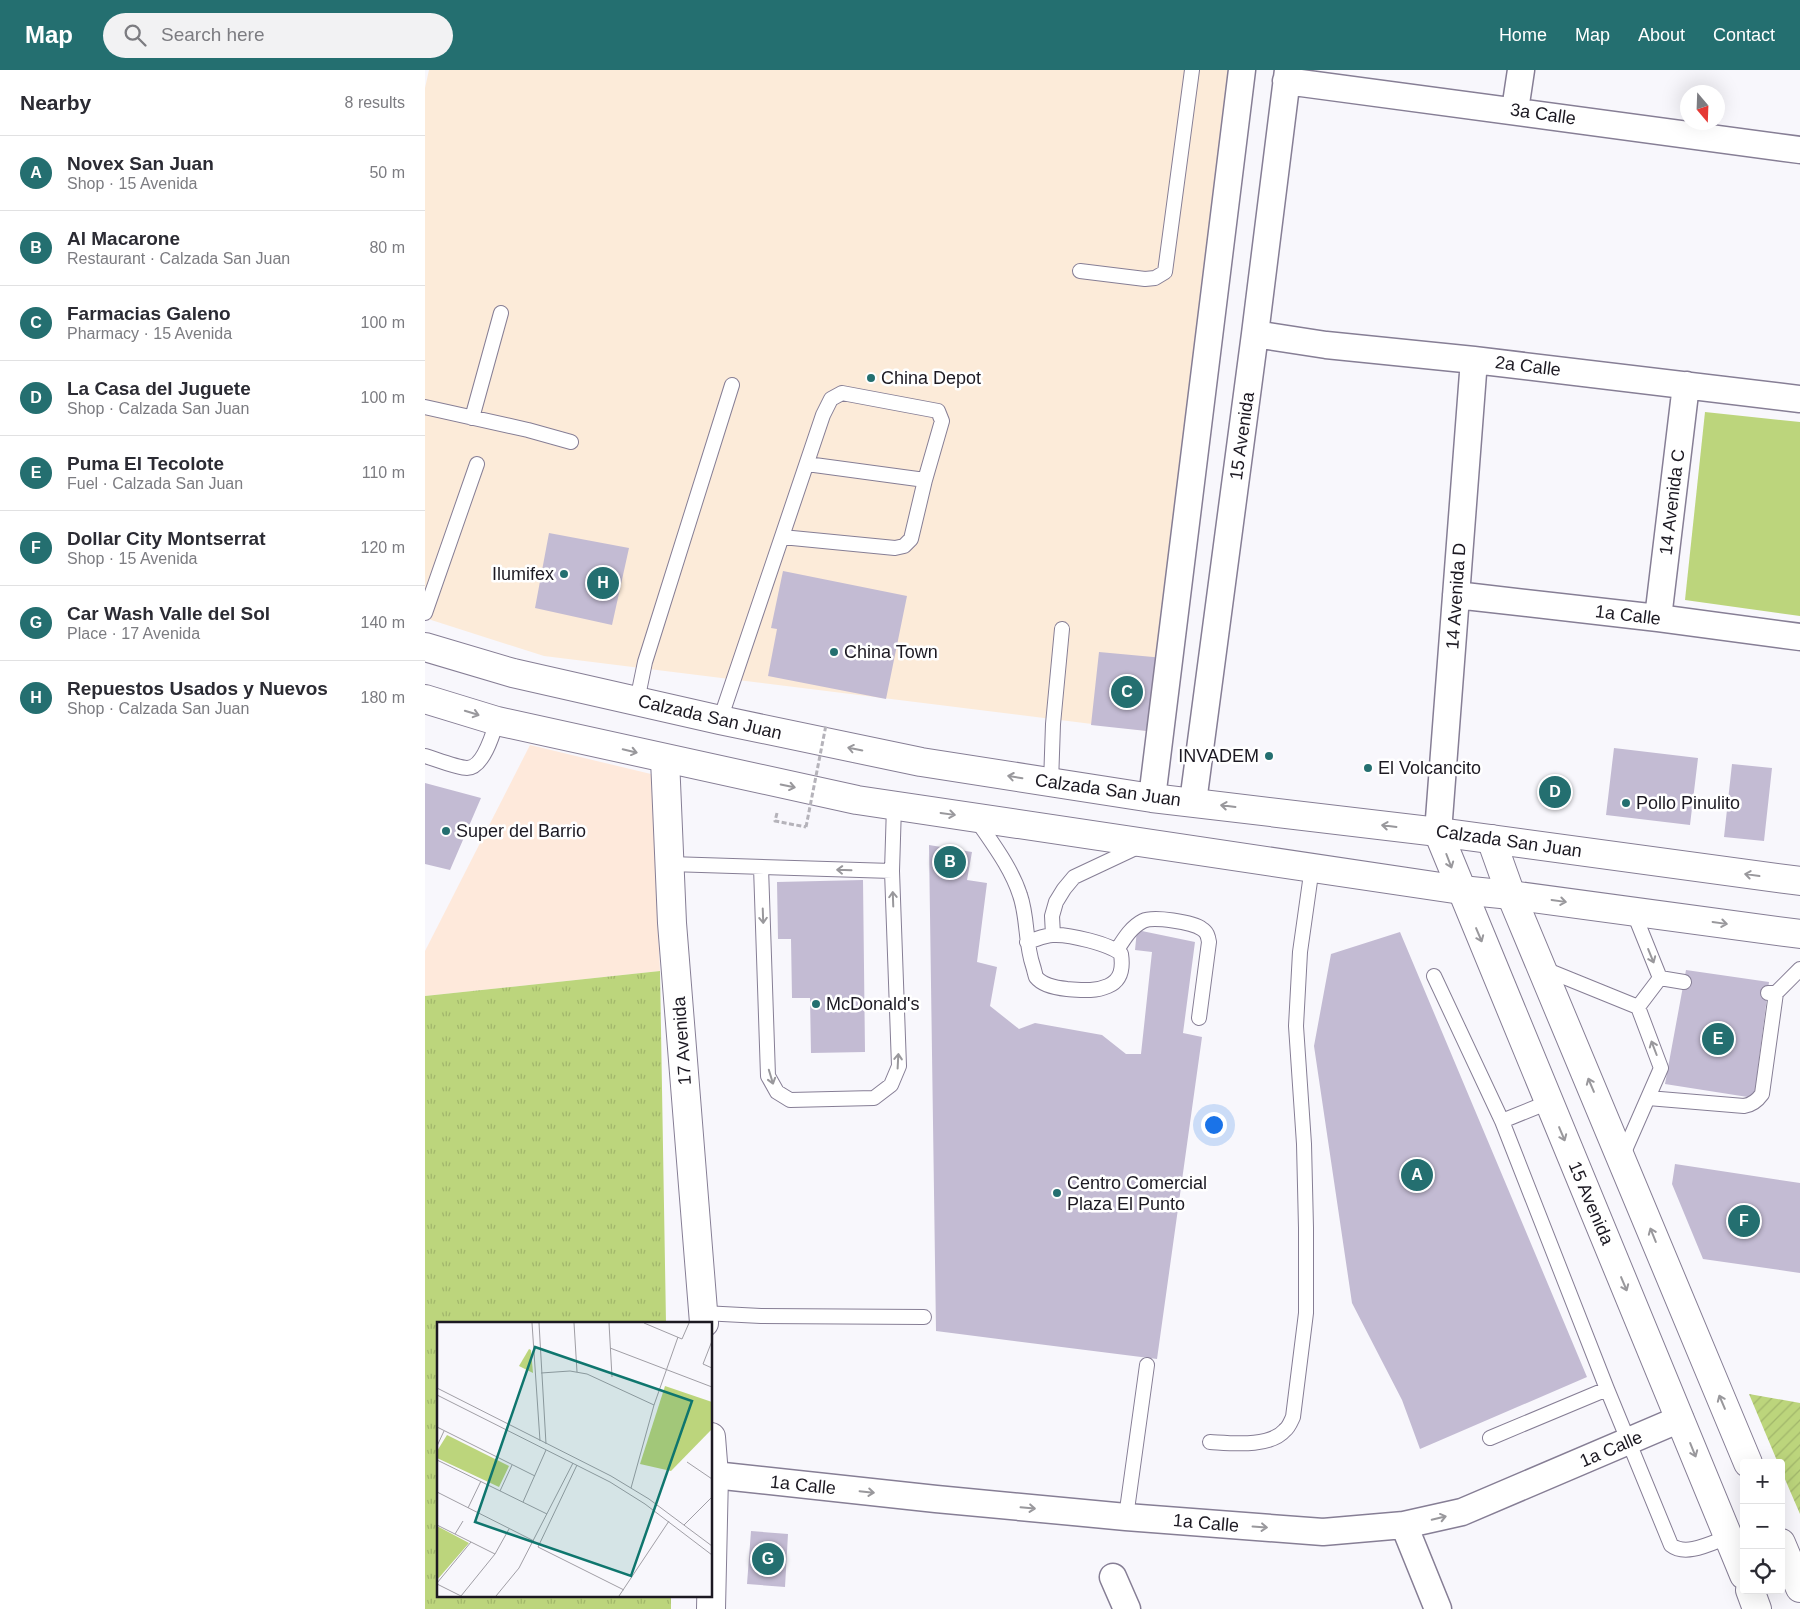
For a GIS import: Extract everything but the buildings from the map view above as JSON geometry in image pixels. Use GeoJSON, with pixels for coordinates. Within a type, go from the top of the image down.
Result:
{"type":"FeatureCollection","features":[{"type":"Feature","properties":{"kind":"main road","name":"Calzada San Juan"},"geometry":{"type":"LineString","coordinates":[[425,647],[513,673],[720,720],[921,762],[1152,798],[1438,832],[1800,881]]}},
{"type":"Feature","properties":{"kind":"main road"},"geometry":{"type":"LineString","coordinates":[[425,699],[497,721],[857,800],[1461,890],[1800,934]]}},
{"type":"Feature","properties":{"kind":"main road","name":"17 Avenida"},"geometry":{"type":"LineString","coordinates":[[665,758],[673,932],[703,1318]]}},
{"type":"Feature","properties":{"kind":"main road","name":"15 Avenida"},"geometry":{"type":"LineString","coordinates":[[1438,832],[1740,1566]]}},
{"type":"Feature","properties":{"kind":"main road"},"geometry":{"type":"LineString","coordinates":[[1491,839],[1511,895],[1746,1459]]}},
{"type":"Feature","properties":{"kind":"main road"},"geometry":{"type":"LineString","coordinates":[[713,1462],[713,1519]]}},
{"type":"Feature","properties":{"kind":"main road"},"geometry":{"type":"LineString","coordinates":[[1784,1549],[1800,1588]]}},
{"type":"Feature","properties":{"kind":"main road"},"geometry":{"type":"LineString","coordinates":[[1751,1594],[1757,1609]]}},
{"type":"Feature","properties":{"kind":"main road"},"geometry":{"type":"LineString","coordinates":[[711,1596],[711,1609]]}},
{"type":"Feature","properties":{"kind":"street"},"geometry":{"type":"LineString","coordinates":[[1152,798],[1242,70]]}},
{"type":"Feature","properties":{"kind":"street"},"geometry":{"type":"LineString","coordinates":[[1515,110],[1521,70]]}},
{"type":"Feature","properties":{"kind":"street","name":"3a Calle"},"geometry":{"type":"LineString","coordinates":[[1287,75],[1515,110],[1800,150]]}},
{"type":"Feature","properties":{"kind":"street","name":"15 Avenida"},"geometry":{"type":"LineString","coordinates":[[1193,802],[1287,75]]}},
{"type":"Feature","properties":{"kind":"street","name":"2a Calle"},"geometry":{"type":"LineString","coordinates":[[1255,334],[1326,344],[1800,399]]}},
{"type":"Feature","properties":{"kind":"street","name":"14 Avenida D"},"geometry":{"type":"LineString","coordinates":[[1438,832],[1474,360]]}},
{"type":"Feature","properties":{"kind":"street","name":"14 Avenida C"},"geometry":{"type":"LineString","coordinates":[[1658,618],[1686,385]]}},
{"type":"Feature","properties":{"kind":"street","name":"1a Calle"},"geometry":{"type":"LineString","coordinates":[[1456,595],[1658,618],[1800,637]]}},
{"type":"Feature","properties":{"kind":"street","name":"1a Calle"},"geometry":{"type":"LineString","coordinates":[[714,1474],[936,1500],[1323,1532],[1404,1525],[1462,1512],[1680,1420]]}},
{"type":"Feature","properties":{"kind":"street"},"geometry":{"type":"LineString","coordinates":[[1404,1525],[1439,1609]]}},
{"type":"Feature","properties":{"kind":"street"},"geometry":{"type":"LineString","coordinates":[[1113,1577],[1127,1609]]}},
{"type":"Feature","properties":{"kind":"lane"},"geometry":{"type":"LineString","coordinates":[[1080,271],[1145,279],[1155,278],[1165,272],[1192,70]]}},
{"type":"Feature","properties":{"kind":"lane"},"geometry":{"type":"LineString","coordinates":[[472,418],[501,313]]}},
{"type":"Feature","properties":{"kind":"lane"},"geometry":{"type":"LineString","coordinates":[[637,701],[645,662],[732,385]]}},
{"type":"Feature","properties":{"kind":"lane"},"geometry":{"type":"LineString","coordinates":[[720,720],[823,415],[831,399],[842,392],[938,411],[942,420],[911,539],[904,546],[895,548],[782,537]]}},
{"type":"Feature","properties":{"kind":"lane"},"geometry":{"type":"LineString","coordinates":[[425,407],[528,430],[571,442]]}},
{"type":"Feature","properties":{"kind":"lane"},"geometry":{"type":"LineString","coordinates":[[425,613],[477,464]]}},
{"type":"Feature","properties":{"kind":"lane"},"geometry":{"type":"LineString","coordinates":[[807,464],[925,480]]}},
{"type":"Feature","properties":{"kind":"lane"},"geometry":{"type":"LineString","coordinates":[[1051,782],[1053,724],[1062,629]]}},
{"type":"Feature","properties":{"kind":"lane"},"geometry":{"type":"LineString","coordinates":[[425,756],[467,768],[475,766],[482,759],[497,721]]}},
{"type":"Feature","properties":{"kind":"lane"},"geometry":{"type":"LineString","coordinates":[[761,867],[768,1076],[777,1092],[790,1100],[874,1098],[891,1085],[899,1066],[893,871],[894,806]]}},
{"type":"Feature","properties":{"kind":"lane"},"geometry":{"type":"LineString","coordinates":[[976,818],[1015,880],[1024,912],[1027,942],[1037,977],[1047,985],[1057,988],[1096,991],[1113,984],[1119,979],[1122,965],[1121,954],[1117,950],[1095,942],[1053,935],[1027,942]]}},
{"type":"Feature","properties":{"kind":"lane"},"geometry":{"type":"LineString","coordinates":[[1053,935],[1053,916],[1056,902],[1063,889],[1074,877],[1145,843]]}},
{"type":"Feature","properties":{"kind":"lane"},"geometry":{"type":"LineString","coordinates":[[670,864],[893,871]]}},
{"type":"Feature","properties":{"kind":"lane"},"geometry":{"type":"LineString","coordinates":[[1210,1442],[1246,1444],[1268,1440],[1285,1431],[1293,1417],[1306,1313],[1304,1144],[1296,1026],[1301,952],[1312,868]]}},
{"type":"Feature","properties":{"kind":"lane"},"geometry":{"type":"LineString","coordinates":[[1633,911],[1659,978]]}},
{"type":"Feature","properties":{"kind":"lane"},"geometry":{"type":"LineString","coordinates":[[1117,950],[1129,931],[1148,919],[1170,920],[1203,929],[1208,935],[1209,942],[1199,1018]]}},
{"type":"Feature","properties":{"kind":"lane"},"geometry":{"type":"LineString","coordinates":[[1542,968],[1638,1007],[1661,1068],[1621,1157]]}},
{"type":"Feature","properties":{"kind":"lane"},"geometry":{"type":"LineString","coordinates":[[1648,1098],[1743,1106],[1750,1105],[1759,1100],[1762,1094],[1772,993],[1800,969]]}},
{"type":"Feature","properties":{"kind":"lane"},"geometry":{"type":"LineString","coordinates":[[1434,976],[1502,1122],[1628,1442],[1671,1545],[1676,1550],[1687,1550],[1728,1537]]}},
{"type":"Feature","properties":{"kind":"lane"},"geometry":{"type":"LineString","coordinates":[[1659,978],[1684,982]]}},
{"type":"Feature","properties":{"kind":"lane"},"geometry":{"type":"LineString","coordinates":[[1638,1007],[1659,978]]}},
{"type":"Feature","properties":{"kind":"lane"},"geometry":{"type":"LineString","coordinates":[[1502,1122],[1549,1102]]}},
{"type":"Feature","properties":{"kind":"lane"},"geometry":{"type":"LineString","coordinates":[[703,1318],[761,1316],[924,1317]]}},
{"type":"Feature","properties":{"kind":"lane"},"geometry":{"type":"LineString","coordinates":[[1126,1517],[1147,1365]]}},
{"type":"Feature","properties":{"kind":"lane"},"geometry":{"type":"LineString","coordinates":[[1490,1438],[1607,1389]]}},
{"type":"Feature","properties":{"kind":"path"},"geometry":{"type":"LineString","coordinates":[[775,821],[806,827],[826,725]]}},
{"type":"Feature","properties":{"kind":"shaded area"},"geometry":{"type":"Polygon","coordinates":[[[429,70],[1228,70],[1156,732],[544,656],[425,618],[425,88],[429,70]]]}},
{"type":"Feature","properties":{"kind":"shaded area"},"geometry":{"type":"Polygon","coordinates":[[[530,745],[651,774],[660,971],[425,996],[425,951],[530,745]]]}},
{"type":"Feature","properties":{"kind":"green space"},"geometry":{"type":"Polygon","coordinates":[[[1705,412],[1800,422],[1800,616],[1685,600],[1705,412]]]}},
{"type":"Feature","properties":{"kind":"green space"},"geometry":{"type":"Polygon","coordinates":[[[660,971],[666,1322],[437,1322],[437,1596],[671,1596],[671,1609],[425,1609],[425,996],[660,971]]]}},
{"type":"Feature","properties":{"kind":"green space"},"geometry":{"type":"Polygon","coordinates":[[[1749,1394],[1800,1403],[1800,1514],[1785,1479],[1785,1459],[1776,1459],[1749,1394]]]}},
{"type":"Feature","properties":{"kind":"place","name":"China Depot"},"geometry":{"type":"Point","coordinates":[871,378]}},
{"type":"Feature","properties":{"kind":"place","name":"Ilumifex"},"geometry":{"type":"Point","coordinates":[564,574]}},
{"type":"Feature","properties":{"kind":"place","name":"Repuestos Usados y Nuevos"},"geometry":{"type":"Point","coordinates":[603,583]}},
{"type":"Feature","properties":{"kind":"place","name":"China Town"},"geometry":{"type":"Point","coordinates":[834,652]}},
{"type":"Feature","properties":{"kind":"place","name":"Farmacias Galeno"},"geometry":{"type":"Point","coordinates":[1127,692]}},
{"type":"Feature","properties":{"kind":"place","name":"INVADEM"},"geometry":{"type":"Point","coordinates":[1269,756]}},
{"type":"Feature","properties":{"kind":"place","name":"El Volcancito"},"geometry":{"type":"Point","coordinates":[1368,768]}},
{"type":"Feature","properties":{"kind":"place","name":"La Casa del Juguete"},"geometry":{"type":"Point","coordinates":[1555,792]}},
{"type":"Feature","properties":{"kind":"place","name":"Pollo Pinulito"},"geometry":{"type":"Point","coordinates":[1626,803]}},
{"type":"Feature","properties":{"kind":"place","name":"Super del Barrio"},"geometry":{"type":"Point","coordinates":[446,831]}},
{"type":"Feature","properties":{"kind":"place","name":"Al Macarone"},"geometry":{"type":"Point","coordinates":[950,862]}},
{"type":"Feature","properties":{"kind":"place","name":"McDonald's"},"geometry":{"type":"Point","coordinates":[816,1004]}},
{"type":"Feature","properties":{"kind":"place","name":"Puma El Tecolote"},"geometry":{"type":"Point","coordinates":[1718,1039]}},
{"type":"Feature","properties":{"kind":"place","name":"Novex San Juan"},"geometry":{"type":"Point","coordinates":[1417,1175]}},
{"type":"Feature","properties":{"kind":"place","name":"Centro Comercial Plaza El Punto"},"geometry":{"type":"Point","coordinates":[1057,1193]}},
{"type":"Feature","properties":{"kind":"place","name":"Dollar City Montserrat"},"geometry":{"type":"Point","coordinates":[1744,1221]}},
{"type":"Feature","properties":{"kind":"place","name":"Car Wash Valle del Sol"},"geometry":{"type":"Point","coordinates":[768,1559]}}]}
